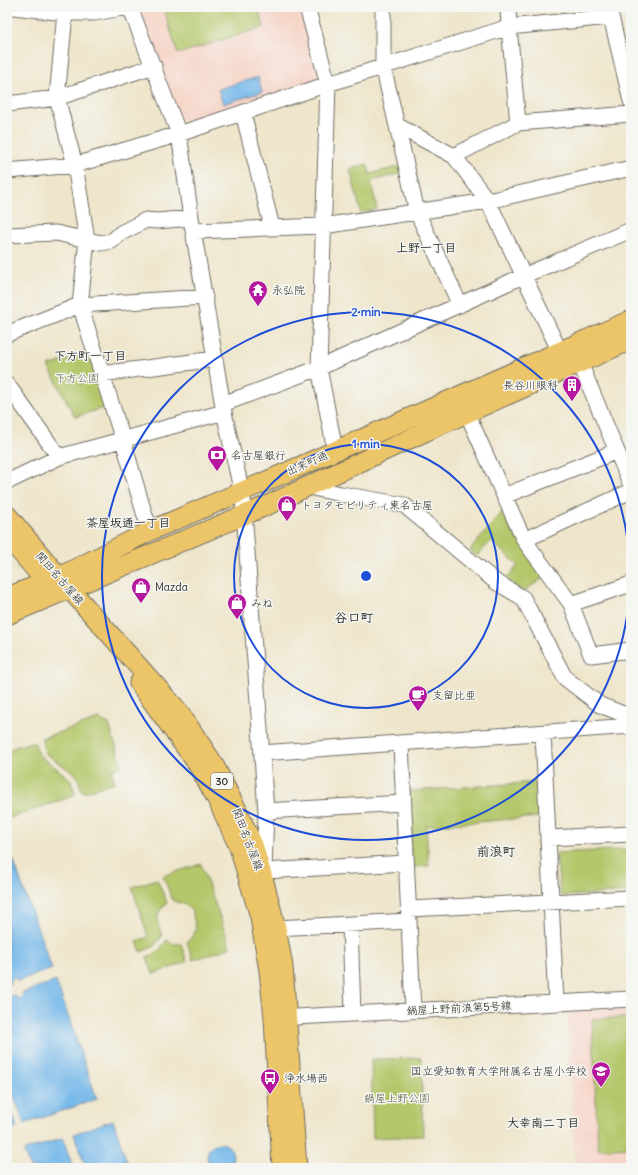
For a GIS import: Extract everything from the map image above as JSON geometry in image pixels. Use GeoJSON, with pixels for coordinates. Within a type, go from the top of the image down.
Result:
{"type":"FeatureCollection","features":[{"type":"Feature","properties":{"kind":"main road","name":"出来町通"},"geometry":{"type":"LineString","coordinates":[[7,615],[152,530],[631,320]]}},
{"type":"Feature","properties":{"kind":"main road","name":"出来町通"},"geometry":{"type":"LineString","coordinates":[[7,597],[58,585],[244,516],[467,413],[631,340]]}},
{"type":"Feature","properties":{"kind":"main road","name":"関田名古屋線"},"geometry":{"type":"LineString","coordinates":[[7,514],[58,585],[145,691],[197,763],[218,801],[239,847],[260,881],[276,928],[283,966],[281,1018],[282,1168]]}},
{"type":"Feature","properties":{"kind":"main road","name":"関田名古屋線"},"geometry":{"type":"LineString","coordinates":[[7,536],[58,585]]}},
{"type":"Feature","properties":{"kind":"main road","name":"関田名古屋線"},"geometry":{"type":"LineString","coordinates":[[260,881],[260,917],[269,971],[281,1018],[296,1168]]}},
{"type":"Feature","properties":{"kind":"street"},"geometry":{"type":"LineString","coordinates":[[14,7],[65,13],[94,13],[129,7],[154,66],[179,134],[223,408],[241,491],[244,516],[266,811],[260,881],[406,863]]}},
{"type":"Feature","properties":{"kind":"street"},"geometry":{"type":"LineString","coordinates":[[307,7],[328,84],[319,368],[335,450]]}},
{"type":"Feature","properties":{"kind":"street"},"geometry":{"type":"LineString","coordinates":[[383,7],[383,66],[417,212],[460,305]]}},
{"type":"Feature","properties":{"kind":"street"},"geometry":{"type":"LineString","coordinates":[[508,7],[518,123]]}},
{"type":"Feature","properties":{"kind":"street"},"geometry":{"type":"LineString","coordinates":[[7,171],[75,165],[179,134],[383,66],[509,27],[609,12],[631,101]]}},
{"type":"Feature","properties":{"kind":"street"},"geometry":{"type":"LineString","coordinates":[[65,13],[57,98],[75,165],[87,240],[80,305],[145,516],[152,530]]}},
{"type":"Feature","properties":{"kind":"street"},"geometry":{"type":"LineString","coordinates":[[7,104],[57,98],[154,66]]}},
{"type":"Feature","properties":{"kind":"street"},"geometry":{"type":"LineString","coordinates":[[243,113],[272,227]]}},
{"type":"Feature","properties":{"kind":"street"},"geometry":{"type":"LineString","coordinates":[[454,156],[518,123],[631,114]]}},
{"type":"Feature","properties":{"kind":"street"},"geometry":{"type":"LineString","coordinates":[[398,126],[454,156],[488,201],[560,352]]}},
{"type":"Feature","properties":{"kind":"street"},"geometry":{"type":"LineString","coordinates":[[7,235],[56,233],[101,243],[112,241],[121,233],[146,220],[193,224],[272,227],[323,226],[488,201],[631,168]]}},
{"type":"Feature","properties":{"kind":"street"},"geometry":{"type":"LineString","coordinates":[[7,482],[59,457],[122,440],[223,408],[319,368],[523,276],[631,230]]}},
{"type":"Feature","properties":{"kind":"street"},"geometry":{"type":"LineString","coordinates":[[7,334],[80,305],[205,297]]}},
{"type":"Feature","properties":{"kind":"street"},"geometry":{"type":"LineString","coordinates":[[101,374],[215,359]]}},
{"type":"Feature","properties":{"kind":"street"},"geometry":{"type":"LineString","coordinates":[[580,363],[631,485]]}},
{"type":"Feature","properties":{"kind":"street"},"geometry":{"type":"LineString","coordinates":[[7,384],[59,457]]}},
{"type":"Feature","properties":{"kind":"street"},"geometry":{"type":"LineString","coordinates":[[467,413],[524,540],[571,604],[591,655],[631,650]]}},
{"type":"Feature","properties":{"kind":"street"},"geometry":{"type":"LineString","coordinates":[[504,496],[616,452]]}},
{"type":"Feature","properties":{"kind":"street"},"geometry":{"type":"LineString","coordinates":[[309,487],[404,505],[496,582],[523,598],[565,678],[600,705],[631,717]]}},
{"type":"Feature","properties":{"kind":"street"},"geometry":{"type":"LineString","coordinates":[[524,540],[631,491]]}},
{"type":"Feature","properties":{"kind":"street"},"geometry":{"type":"LineString","coordinates":[[571,604],[631,584]]}},
{"type":"Feature","properties":{"kind":"street"},"geometry":{"type":"LineString","coordinates":[[262,753],[631,726]]}},
{"type":"Feature","properties":{"kind":"street"},"geometry":{"type":"LineString","coordinates":[[543,733],[556,1003]]}},
{"type":"Feature","properties":{"kind":"street"},"geometry":{"type":"LineString","coordinates":[[401,743],[413,1010]]}},
{"type":"Feature","properties":{"kind":"street"},"geometry":{"type":"LineString","coordinates":[[266,811],[403,803]]}},
{"type":"Feature","properties":{"kind":"street"},"geometry":{"type":"LineString","coordinates":[[548,838],[631,834]]}},
{"type":"Feature","properties":{"kind":"street"},"geometry":{"type":"LineString","coordinates":[[276,928],[350,925],[409,915],[551,902],[631,898]]}},
{"type":"Feature","properties":{"kind":"street"},"geometry":{"type":"LineString","coordinates":[[350,925],[353,1013]]}},
{"type":"Feature","properties":{"kind":"street","name":"鍋屋上野前浪第5号線"},"geometry":{"type":"LineString","coordinates":[[281,1018],[631,999]]}},
{"type":"Feature","properties":{"kind":"shaded area"},"geometry":{"type":"Polygon","coordinates":[[[139,7],[299,7],[319,75],[316,81],[187,123],[181,120],[139,7]]]}},
{"type":"Feature","properties":{"kind":"shaded area","name":"国立愛知教育大学附属名古屋小学校"},"geometry":{"type":"Polygon","coordinates":[[[631,1004],[631,1168],[575,1168],[567,1007],[631,1004]]]}},
{"type":"Feature","properties":{"kind":"green space"},"geometry":{"type":"Polygon","coordinates":[[[163,7],[258,7],[264,27],[178,54],[163,7]]]}},
{"type":"Feature","properties":{"kind":"green space"},"geometry":{"type":"Polygon","coordinates":[[[367,164],[370,174],[401,166],[403,173],[371,181],[377,209],[361,213],[350,169],[367,164]]]}},
{"type":"Feature","properties":{"kind":"green space","name":"下方公園"},"geometry":{"type":"Polygon","coordinates":[[[89,353],[106,407],[75,417],[48,366],[89,353]]]}},
{"type":"Feature","properties":{"kind":"green space"},"geometry":{"type":"Polygon","coordinates":[[[505,509],[546,576],[523,592],[506,579],[518,565],[491,541],[477,556],[470,550],[505,509]]]}},
{"type":"Feature","properties":{"kind":"green space"},"geometry":{"type":"Polygon","coordinates":[[[99,719],[109,724],[122,766],[111,770],[115,782],[85,792],[82,791],[77,776],[74,773],[46,754],[42,738],[99,719]]]}},
{"type":"Feature","properties":{"kind":"green space"},"geometry":{"type":"Polygon","coordinates":[[[31,742],[35,744],[38,754],[70,779],[75,793],[73,796],[7,819],[7,750],[31,742]]]}},
{"type":"Feature","properties":{"kind":"green space"},"geometry":{"type":"Polygon","coordinates":[[[537,782],[539,817],[426,826],[429,866],[411,867],[408,791],[537,782]]]}},
{"type":"Feature","properties":{"kind":"green space"},"geometry":{"type":"Polygon","coordinates":[[[631,849],[631,892],[562,896],[560,892],[556,853],[631,849]]]}},
{"type":"Feature","properties":{"kind":"green space"},"geometry":{"type":"Polygon","coordinates":[[[201,864],[230,946],[229,948],[193,960],[187,942],[194,934],[196,929],[192,911],[184,904],[173,901],[163,876],[201,864]]]}},
{"type":"Feature","properties":{"kind":"green space"},"geometry":{"type":"Polygon","coordinates":[[[157,879],[167,903],[158,915],[158,922],[162,936],[153,947],[141,952],[137,941],[148,937],[132,887],[157,879]]]}},
{"type":"Feature","properties":{"kind":"green space"},"geometry":{"type":"Polygon","coordinates":[[[167,940],[174,944],[181,944],[187,962],[153,974],[147,957],[157,953],[167,940]]]}},
{"type":"Feature","properties":{"kind":"green space"},"geometry":{"type":"Polygon","coordinates":[[[631,1017],[631,1147],[598,1149],[592,1019],[631,1017]]]}},
{"type":"Feature","properties":{"kind":"green space","name":"鍋屋上野公園"},"geometry":{"type":"Polygon","coordinates":[[[421,1058],[423,1136],[373,1138],[371,1059],[421,1058]]]}},
{"type":"Feature","properties":{"kind":"water"},"geometry":{"type":"Polygon","coordinates":[[[258,77],[262,92],[223,104],[218,89],[258,77]]]}},
{"type":"Feature","properties":{"kind":"water"},"geometry":{"type":"Polygon","coordinates":[[[10,851],[52,969],[17,981],[15,977],[10,979],[11,983],[7,984],[7,852],[10,851]]]}},
{"type":"Feature","properties":{"kind":"water"},"geometry":{"type":"Polygon","coordinates":[[[56,981],[97,1099],[24,1124],[7,1077],[7,997],[15,995],[17,999],[23,997],[22,993],[56,981]]]}},
{"type":"Feature","properties":{"kind":"water"},"geometry":{"type":"Polygon","coordinates":[[[7,1098],[17,1127],[7,1130],[7,1098]]]}},
{"type":"Feature","properties":{"kind":"water"},"geometry":{"type":"Polygon","coordinates":[[[113,1120],[129,1168],[86,1168],[74,1134],[113,1120]]]}},
{"type":"Feature","properties":{"kind":"water"},"geometry":{"type":"Polygon","coordinates":[[[63,1138],[73,1168],[30,1168],[24,1151],[63,1138]]]}},
{"type":"Feature","properties":{"kind":"water"},"geometry":{"type":"Polygon","coordinates":[[[220,1143],[229,1147],[233,1156],[229,1165],[220,1169],[211,1165],[207,1156],[211,1147],[220,1143]]]}},
{"type":"Feature","properties":{"kind":"place","name":"永弘院"},"geometry":{"type":"Point","coordinates":[258,307]}},
{"type":"Feature","properties":{"kind":"place","name":"長谷川眼科"},"geometry":{"type":"Point","coordinates":[572,402]}},
{"type":"Feature","properties":{"kind":"place","name":"名古屋銀行"},"geometry":{"type":"Point","coordinates":[217,472]}},
{"type":"Feature","properties":{"kind":"place","name":"トヨタモビリティ東名古屋"},"geometry":{"type":"Point","coordinates":[287,522]}},
{"type":"Feature","properties":{"kind":"place","name":"Mazda"},"geometry":{"type":"Point","coordinates":[141,604]}},
{"type":"Feature","properties":{"kind":"place","name":"みね"},"geometry":{"type":"Point","coordinates":[237,620]}},
{"type":"Feature","properties":{"kind":"place","name":"支留比亜"},"geometry":{"type":"Point","coordinates":[418,712]}},
{"type":"Feature","properties":{"kind":"place","name":"国立愛知教育大学附属名古屋小学校"},"geometry":{"type":"Point","coordinates":[601,1088]}},
{"type":"Feature","properties":{"kind":"place","name":"浄水場西"},"geometry":{"type":"Point","coordinates":[270,1095]}},
{"type":"Feature","properties":{"kind":"district","name":"上野一丁目"},"geometry":{"type":"Point","coordinates":[426,247]}},
{"type":"Feature","properties":{"kind":"district","name":"下方町一丁目"},"geometry":{"type":"Point","coordinates":[90,355]}},
{"type":"Feature","properties":{"kind":"district","name":"茶屋坂通一丁目"},"geometry":{"type":"Point","coordinates":[128,522]}},
{"type":"Feature","properties":{"kind":"district","name":"谷口町"},"geometry":{"type":"Point","coordinates":[354,617]}},
{"type":"Feature","properties":{"kind":"district","name":"前浪町"},"geometry":{"type":"Point","coordinates":[496,851]}},
{"type":"Feature","properties":{"kind":"district","name":"大幸南二丁目"},"geometry":{"type":"Point","coordinates":[543,1122]}}]}
